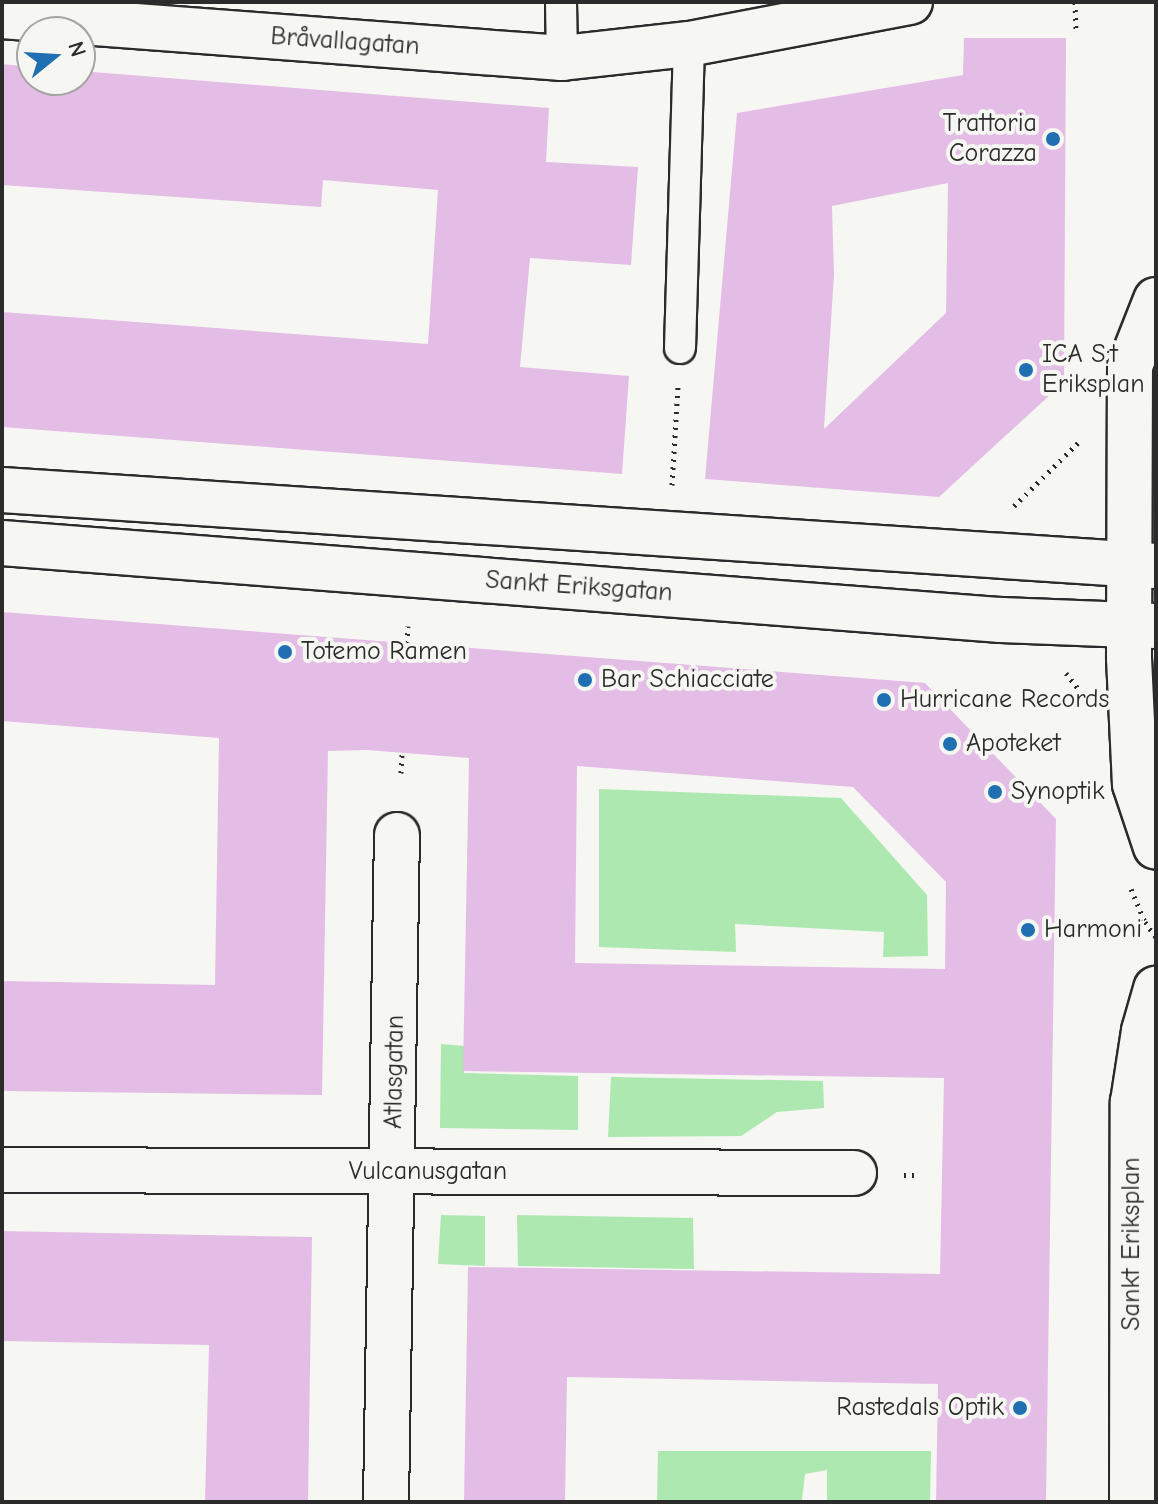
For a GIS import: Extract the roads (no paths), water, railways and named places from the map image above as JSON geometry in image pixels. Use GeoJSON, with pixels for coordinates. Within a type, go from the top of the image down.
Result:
{"type":"FeatureCollection","features":[{"type":"Feature","properties":{"kind":"street","name":"Bråvallagatan"},"geometry":{"type":"LineString","coordinates":[[2,16],[562,58],[689,44],[910,2]]}},
{"type":"Feature","properties":{"kind":"street"},"geometry":{"type":"LineString","coordinates":[[1156,300],[1130,366],[1143,565],[1142,626],[1129,722],[1135,784],[1156,847]]}},
{"type":"Feature","properties":{"kind":"street"},"geometry":{"type":"LineString","coordinates":[[2,490],[1143,565]]}},
{"type":"Feature","properties":{"kind":"street","name":"Sankt Eriksgatan"},"geometry":{"type":"LineString","coordinates":[[2,543],[1001,620],[1142,626]]}},
{"type":"Feature","properties":{"kind":"street","name":"Atlasgatan"},"geometry":{"type":"LineString","coordinates":[[386,1502],[397,835]]}},
{"type":"Feature","properties":{"kind":"street","name":"Sankt Eriksplan"},"geometry":{"type":"LineString","coordinates":[[1132,1502],[1133,1102],[1144,1031],[1156,989]]}},
{"type":"Feature","properties":{"kind":"street","name":"Vulcanusgatan"},"geometry":{"type":"LineString","coordinates":[[2,1170],[854,1173]]}},
{"type":"Feature","properties":{"kind":"lane"},"geometry":{"type":"LineString","coordinates":[[561,2],[562,58]]}},
{"type":"Feature","properties":{"kind":"lane"},"geometry":{"type":"LineString","coordinates":[[680,348],[689,44]]}},
{"type":"Feature","properties":{"kind":"place","name":"Trattoria Corazza"},"geometry":{"type":"Point","coordinates":[1053,139]}},
{"type":"Feature","properties":{"kind":"place","name":"ICA S:t Eriksplan"},"geometry":{"type":"Point","coordinates":[1026,370]}},
{"type":"Feature","properties":{"kind":"place","name":"Totemo Ramen"},"geometry":{"type":"Point","coordinates":[285,652]}},
{"type":"Feature","properties":{"kind":"place","name":"Bar Schiacciate"},"geometry":{"type":"Point","coordinates":[585,680]}},
{"type":"Feature","properties":{"kind":"place","name":"Hurricane Records"},"geometry":{"type":"Point","coordinates":[884,700]}},
{"type":"Feature","properties":{"kind":"place","name":"Apoteket"},"geometry":{"type":"Point","coordinates":[950,744]}},
{"type":"Feature","properties":{"kind":"place","name":"Synoptik"},"geometry":{"type":"Point","coordinates":[995,792]}},
{"type":"Feature","properties":{"kind":"place","name":"Harmoni"},"geometry":{"type":"Point","coordinates":[1028,930]}},
{"type":"Feature","properties":{"kind":"place","name":"Rastedals Optik"},"geometry":{"type":"Point","coordinates":[1020,1408]}}]}
